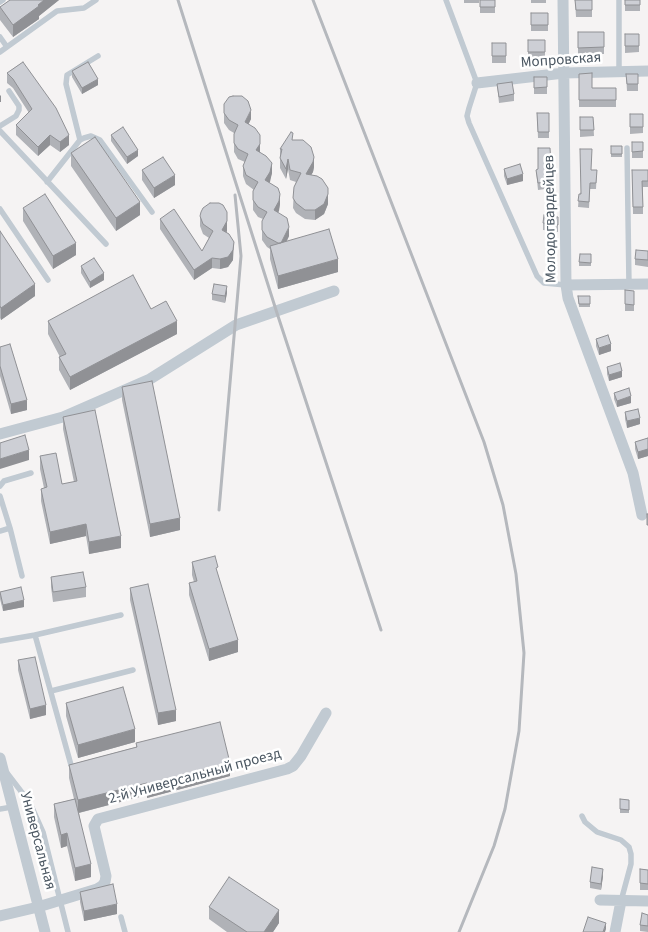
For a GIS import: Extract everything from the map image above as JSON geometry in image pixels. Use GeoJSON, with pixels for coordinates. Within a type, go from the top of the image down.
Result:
{"type":"FeatureCollection","features":[{"type":"Feature","properties":{"kind":"street","name":"Молодогвардейцев"},"geometry":{"type":"LineString","coordinates":[[563,0],[566,285],[568,298],[633,473],[642,514]]}},
{"type":"Feature","properties":{"kind":"street","name":"Мопровская"},"geometry":{"type":"LineString","coordinates":[[477,83],[564,73],[648,71]]}},
{"type":"Feature","properties":{"kind":"street"},"geometry":{"type":"LineString","coordinates":[[566,285],[648,284]]}},
{"type":"Feature","properties":{"kind":"street"},"geometry":{"type":"LineString","coordinates":[[0,434],[63,417],[150,379],[236,325],[334,291]]}},
{"type":"Feature","properties":{"kind":"street","name":"2-й Универсальный проезд"},"geometry":{"type":"LineString","coordinates":[[0,916],[38,907],[97,889],[105,882],[105,871],[94,826],[98,819],[287,769],[293,766],[301,756],[326,713]]}},
{"type":"Feature","properties":{"kind":"street","name":"Универсальная"},"geometry":{"type":"LineString","coordinates":[[1,763],[6,808],[45,932]]}},
{"type":"Feature","properties":{"kind":"street"},"geometry":{"type":"LineString","coordinates":[[600,900],[648,901]]}},
{"type":"Feature","properties":{"kind":"street"},"geometry":{"type":"LineString","coordinates":[[615,932],[621,901]]}},
{"type":"Feature","properties":{"kind":"lane"},"geometry":{"type":"LineString","coordinates":[[0,52],[57,11],[84,8],[96,0]]}},
{"type":"Feature","properties":{"kind":"lane"},"geometry":{"type":"LineString","coordinates":[[446,0],[477,83],[468,116],[477,142],[536,276],[544,283],[566,285]]}},
{"type":"Feature","properties":{"kind":"lane"},"geometry":{"type":"LineString","coordinates":[[619,0],[619,72]]}},
{"type":"Feature","properties":{"kind":"lane"},"geometry":{"type":"LineString","coordinates":[[0,37],[7,47]]}},
{"type":"Feature","properties":{"kind":"lane"},"geometry":{"type":"LineString","coordinates":[[80,140],[66,84],[66,77],[98,56]]}},
{"type":"Feature","properties":{"kind":"lane"},"geometry":{"type":"LineString","coordinates":[[0,126],[16,116],[19,110],[19,106],[8,91]]}},
{"type":"Feature","properties":{"kind":"lane"},"geometry":{"type":"LineString","coordinates":[[0,131],[106,244]]}},
{"type":"Feature","properties":{"kind":"lane"},"geometry":{"type":"LineString","coordinates":[[47,182],[80,140],[91,136],[100,140],[152,212]]}},
{"type":"Feature","properties":{"kind":"lane"},"geometry":{"type":"LineString","coordinates":[[627,148],[629,284]]}},
{"type":"Feature","properties":{"kind":"lane"},"geometry":{"type":"LineString","coordinates":[[0,209],[48,280]]}},
{"type":"Feature","properties":{"kind":"lane"},"geometry":{"type":"LineString","coordinates":[[0,486],[4,481],[30,473]]}},
{"type":"Feature","properties":{"kind":"lane"},"geometry":{"type":"LineString","coordinates":[[0,496],[22,576]]}},
{"type":"Feature","properties":{"kind":"lane"},"geometry":{"type":"LineString","coordinates":[[0,531],[10,528]]}},
{"type":"Feature","properties":{"kind":"lane"},"geometry":{"type":"LineString","coordinates":[[0,642],[120,615]]}},
{"type":"Feature","properties":{"kind":"lane"},"geometry":{"type":"LineString","coordinates":[[35,635],[71,764]]}},
{"type":"Feature","properties":{"kind":"lane"},"geometry":{"type":"LineString","coordinates":[[51,691],[133,670]]}},
{"type":"Feature","properties":{"kind":"lane"},"geometry":{"type":"LineString","coordinates":[[1,763],[36,814],[43,832],[68,932]]}},
{"type":"Feature","properties":{"kind":"lane"},"geometry":{"type":"LineString","coordinates":[[582,816],[585,822],[597,832],[621,840],[629,847],[631,864],[621,901]]}},
{"type":"Feature","properties":{"kind":"lane"},"geometry":{"type":"LineString","coordinates":[[122,917],[124,932]]}},
{"type":"Feature","properties":{"kind":"building"},"geometry":{"type":"Polygon","coordinates":[[[10,0],[44,0],[39,6],[13,25],[0,7],[10,0]]]}},
{"type":"Feature","properties":{"kind":"building"},"geometry":{"type":"Polygon","coordinates":[[[480,0],[495,0],[495,7],[480,7],[480,0]]]}},
{"type":"Feature","properties":{"kind":"building"},"geometry":{"type":"Polygon","coordinates":[[[575,0],[592,0],[592,10],[576,10],[575,0]]]}},
{"type":"Feature","properties":{"kind":"building"},"geometry":{"type":"Polygon","coordinates":[[[625,0],[640,0],[640,5],[625,5],[625,0]]]}},
{"type":"Feature","properties":{"kind":"building"},"geometry":{"type":"Polygon","coordinates":[[[531,13],[548,13],[548,25],[531,25],[531,13]]]}},
{"type":"Feature","properties":{"kind":"building"},"geometry":{"type":"Polygon","coordinates":[[[578,32],[604,32],[604,47],[578,48],[578,32]]]}},
{"type":"Feature","properties":{"kind":"building"},"geometry":{"type":"Polygon","coordinates":[[[625,34],[639,34],[639,46],[625,46],[625,34]]]}},
{"type":"Feature","properties":{"kind":"building"},"geometry":{"type":"Polygon","coordinates":[[[528,40],[545,40],[545,52],[528,52],[528,40]]]}},
{"type":"Feature","properties":{"kind":"building"},"geometry":{"type":"Polygon","coordinates":[[[492,43],[506,43],[506,56],[492,56],[492,43]]]}},
{"type":"Feature","properties":{"kind":"building"},"geometry":{"type":"Polygon","coordinates":[[[23,62],[56,108],[69,135],[60,142],[50,135],[38,147],[16,125],[32,109],[13,79],[7,73],[23,62]]]}},
{"type":"Feature","properties":{"kind":"building"},"geometry":{"type":"Polygon","coordinates":[[[88,62],[98,79],[82,88],[72,71],[88,62]]]}},
{"type":"Feature","properties":{"kind":"building"},"geometry":{"type":"Polygon","coordinates":[[[592,73],[592,88],[616,88],[616,100],[579,100],[579,74],[592,73]]]}},
{"type":"Feature","properties":{"kind":"building"},"geometry":{"type":"Polygon","coordinates":[[[626,74],[638,74],[638,84],[627,84],[626,74]]]}},
{"type":"Feature","properties":{"kind":"building"},"geometry":{"type":"Polygon","coordinates":[[[534,77],[547,77],[547,87],[534,88],[534,77]]]}},
{"type":"Feature","properties":{"kind":"building"},"geometry":{"type":"Polygon","coordinates":[[[512,82],[514,94],[499,97],[497,84],[512,82]]]}},
{"type":"Feature","properties":{"kind":"building"},"geometry":{"type":"Polygon","coordinates":[[[242,96],[248,101],[251,110],[245,122],[255,128],[260,135],[260,144],[256,150],[266,156],[272,163],[270,172],[265,180],[278,188],[280,194],[279,201],[274,210],[287,218],[289,227],[281,243],[267,237],[262,230],[262,221],[267,212],[258,207],[253,200],[253,191],[258,182],[246,175],[243,166],[248,154],[238,149],[234,143],[234,134],[238,125],[229,120],[224,113],[224,104],[229,97],[242,96]]]}},
{"type":"Feature","properties":{"kind":"building"},"geometry":{"type":"Polygon","coordinates":[[[537,113],[549,113],[549,132],[538,132],[537,113]]]}},
{"type":"Feature","properties":{"kind":"building"},"geometry":{"type":"Polygon","coordinates":[[[630,114],[643,114],[643,127],[630,127],[630,114]]]}},
{"type":"Feature","properties":{"kind":"building"},"geometry":{"type":"Polygon","coordinates":[[[580,117],[593,117],[594,130],[580,130],[580,117]]]}},
{"type":"Feature","properties":{"kind":"building"},"geometry":{"type":"Polygon","coordinates":[[[123,127],[138,150],[127,157],[111,135],[123,127]]]}},
{"type":"Feature","properties":{"kind":"building"},"geometry":{"type":"Polygon","coordinates":[[[291,132],[293,133],[292,140],[303,140],[311,147],[314,157],[306,174],[322,179],[328,188],[324,204],[315,210],[305,210],[296,203],[293,198],[294,187],[301,173],[290,170],[288,159],[286,169],[280,158],[282,149],[280,149],[291,132]]]}},
{"type":"Feature","properties":{"kind":"building"},"geometry":{"type":"Polygon","coordinates":[[[95,137],[140,202],[116,218],[71,153],[95,137]]]}},
{"type":"Feature","properties":{"kind":"building"},"geometry":{"type":"Polygon","coordinates":[[[632,142],[643,142],[643,151],[632,152],[632,142]]]}},
{"type":"Feature","properties":{"kind":"building"},"geometry":{"type":"Polygon","coordinates":[[[611,146],[622,146],[622,154],[611,154],[611,146]]]}},
{"type":"Feature","properties":{"kind":"building"},"geometry":{"type":"Polygon","coordinates":[[[538,148],[550,148],[552,181],[538,183],[536,170],[538,169],[538,148]]]}},
{"type":"Feature","properties":{"kind":"building"},"geometry":{"type":"Polygon","coordinates":[[[580,149],[592,149],[591,170],[597,170],[596,183],[590,183],[589,202],[578,201],[579,194],[581,194],[580,149]]]}},
{"type":"Feature","properties":{"kind":"building"},"geometry":{"type":"Polygon","coordinates":[[[163,157],[175,175],[154,188],[142,170],[163,157]]]}},
{"type":"Feature","properties":{"kind":"building"},"geometry":{"type":"Polygon","coordinates":[[[520,164],[523,174],[507,179],[504,169],[520,164]]]}},
{"type":"Feature","properties":{"kind":"building"},"geometry":{"type":"Polygon","coordinates":[[[632,170],[648,170],[648,181],[642,181],[643,207],[633,207],[632,170]]]}},
{"type":"Feature","properties":{"kind":"building"},"geometry":{"type":"Polygon","coordinates":[[[45,194],[76,243],[53,256],[23,208],[45,194]]]}},
{"type":"Feature","properties":{"kind":"building"},"geometry":{"type":"Polygon","coordinates":[[[210,203],[223,205],[227,212],[227,221],[222,230],[229,234],[234,242],[233,250],[228,257],[212,258],[194,270],[160,219],[174,209],[202,251],[213,231],[203,224],[200,216],[203,208],[210,203]]]}},
{"type":"Feature","properties":{"kind":"building"},"geometry":{"type":"Polygon","coordinates":[[[544,215],[558,217],[558,225],[543,223],[544,215]]]}},
{"type":"Feature","properties":{"kind":"building"},"geometry":{"type":"Polygon","coordinates":[[[329,229],[338,259],[278,276],[270,246],[329,229]]]}},
{"type":"Feature","properties":{"kind":"building"},"geometry":{"type":"Polygon","coordinates":[[[0,231],[35,284],[1,308],[0,306],[0,231]]]}},
{"type":"Feature","properties":{"kind":"building"},"geometry":{"type":"Polygon","coordinates":[[[636,250],[648,251],[648,260],[635,259],[636,250]]]}},
{"type":"Feature","properties":{"kind":"building"},"geometry":{"type":"Polygon","coordinates":[[[580,254],[591,254],[591,263],[579,262],[580,254]]]}},
{"type":"Feature","properties":{"kind":"building"},"geometry":{"type":"Polygon","coordinates":[[[94,258],[104,273],[90,282],[81,266],[94,258]]]}},
{"type":"Feature","properties":{"kind":"building"},"geometry":{"type":"Polygon","coordinates":[[[133,275],[151,309],[166,301],[177,321],[70,377],[59,357],[66,354],[48,321],[133,275]]]}},
{"type":"Feature","properties":{"kind":"building"},"geometry":{"type":"Polygon","coordinates":[[[214,284],[227,286],[225,296],[212,294],[214,284]]]}},
{"type":"Feature","properties":{"kind":"building"},"geometry":{"type":"Polygon","coordinates":[[[625,290],[634,291],[634,305],[625,304],[625,290]]]}},
{"type":"Feature","properties":{"kind":"building"},"geometry":{"type":"Polygon","coordinates":[[[578,296],[590,296],[590,304],[579,304],[578,296]]]}},
{"type":"Feature","properties":{"kind":"building"},"geometry":{"type":"Polygon","coordinates":[[[608,335],[611,344],[599,348],[596,339],[608,335]]]}},
{"type":"Feature","properties":{"kind":"building"},"geometry":{"type":"Polygon","coordinates":[[[10,344],[27,400],[11,404],[0,366],[0,347],[10,344]]]}},
{"type":"Feature","properties":{"kind":"building"},"geometry":{"type":"Polygon","coordinates":[[[620,363],[622,371],[609,375],[607,367],[620,363]]]}},
{"type":"Feature","properties":{"kind":"building"},"geometry":{"type":"Polygon","coordinates":[[[152,381],[180,518],[150,524],[122,387],[152,381]]]}},
{"type":"Feature","properties":{"kind":"building"},"geometry":{"type":"Polygon","coordinates":[[[629,388],[631,396],[617,401],[614,393],[629,388]]]}},
{"type":"Feature","properties":{"kind":"building"},"geometry":{"type":"Polygon","coordinates":[[[638,409],[640,418],[627,421],[625,412],[638,409]]]}},
{"type":"Feature","properties":{"kind":"building"},"geometry":{"type":"Polygon","coordinates":[[[95,410],[121,536],[89,542],[86,524],[50,532],[41,489],[47,487],[40,456],[56,453],[62,484],[77,481],[63,417],[95,410]]]}},
{"type":"Feature","properties":{"kind":"building"},"geometry":{"type":"Polygon","coordinates":[[[25,435],[29,450],[0,459],[0,443],[25,435]]]}},
{"type":"Feature","properties":{"kind":"building"},"geometry":{"type":"Polygon","coordinates":[[[648,438],[648,449],[638,452],[635,442],[648,438]]]}},
{"type":"Feature","properties":{"kind":"building"},"geometry":{"type":"Polygon","coordinates":[[[215,556],[218,567],[216,568],[238,640],[209,649],[189,583],[197,581],[192,562],[215,556]]]}},
{"type":"Feature","properties":{"kind":"building"},"geometry":{"type":"Polygon","coordinates":[[[83,572],[86,587],[53,592],[51,577],[83,572]]]}},
{"type":"Feature","properties":{"kind":"building"},"geometry":{"type":"Polygon","coordinates":[[[148,584],[176,710],[158,713],[130,588],[148,584]]]}},
{"type":"Feature","properties":{"kind":"building"},"geometry":{"type":"Polygon","coordinates":[[[21,587],[24,600],[3,605],[0,592],[21,587]]]}},
{"type":"Feature","properties":{"kind":"building"},"geometry":{"type":"Polygon","coordinates":[[[35,657],[46,705],[30,709],[18,660],[35,657]]]}},
{"type":"Feature","properties":{"kind":"building"},"geometry":{"type":"Polygon","coordinates":[[[123,687],[135,729],[78,745],[66,703],[123,687]]]}},
{"type":"Feature","properties":{"kind":"building"},"geometry":{"type":"Polygon","coordinates":[[[220,722],[230,763],[147,785],[147,783],[78,800],[69,765],[137,747],[136,743],[220,722]]]}},
{"type":"Feature","properties":{"kind":"building"},"geometry":{"type":"Polygon","coordinates":[[[75,799],[91,864],[75,868],[67,833],[61,835],[54,804],[75,799]]]}},
{"type":"Feature","properties":{"kind":"building"},"geometry":{"type":"Polygon","coordinates":[[[620,799],[629,800],[629,810],[620,809],[620,799]]]}},
{"type":"Feature","properties":{"kind":"building"},"geometry":{"type":"Polygon","coordinates":[[[592,867],[603,869],[601,884],[590,882],[592,867]]]}},
{"type":"Feature","properties":{"kind":"building"},"geometry":{"type":"Polygon","coordinates":[[[640,869],[648,870],[648,884],[640,883],[640,869]]]}},
{"type":"Feature","properties":{"kind":"building"},"geometry":{"type":"Polygon","coordinates":[[[229,877],[279,910],[264,932],[247,932],[209,907],[229,877]]]}},
{"type":"Feature","properties":{"kind":"building"},"geometry":{"type":"Polygon","coordinates":[[[113,884],[117,904],[84,911],[80,892],[113,884]]]}},
{"type":"Feature","properties":{"kind":"building"},"geometry":{"type":"Polygon","coordinates":[[[642,913],[648,915],[648,926],[640,925],[642,913]]]}},
{"type":"Feature","properties":{"kind":"building"},"geometry":{"type":"Polygon","coordinates":[[[588,917],[606,923],[603,932],[583,932],[588,917]]]}},
{"type":"Feature","properties":{"kind":"railway"},"geometry":{"type":"LineString","coordinates":[[178,0],[276,310],[381,630]]}},
{"type":"Feature","properties":{"kind":"railway"},"geometry":{"type":"LineString","coordinates":[[313,0],[484,442],[503,505],[516,574],[524,653],[519,731],[505,809],[494,846],[459,932]]}},
{"type":"Feature","properties":{"kind":"railway"},"geometry":{"type":"LineString","coordinates":[[219,510],[241,256],[235,195]]}}]}
